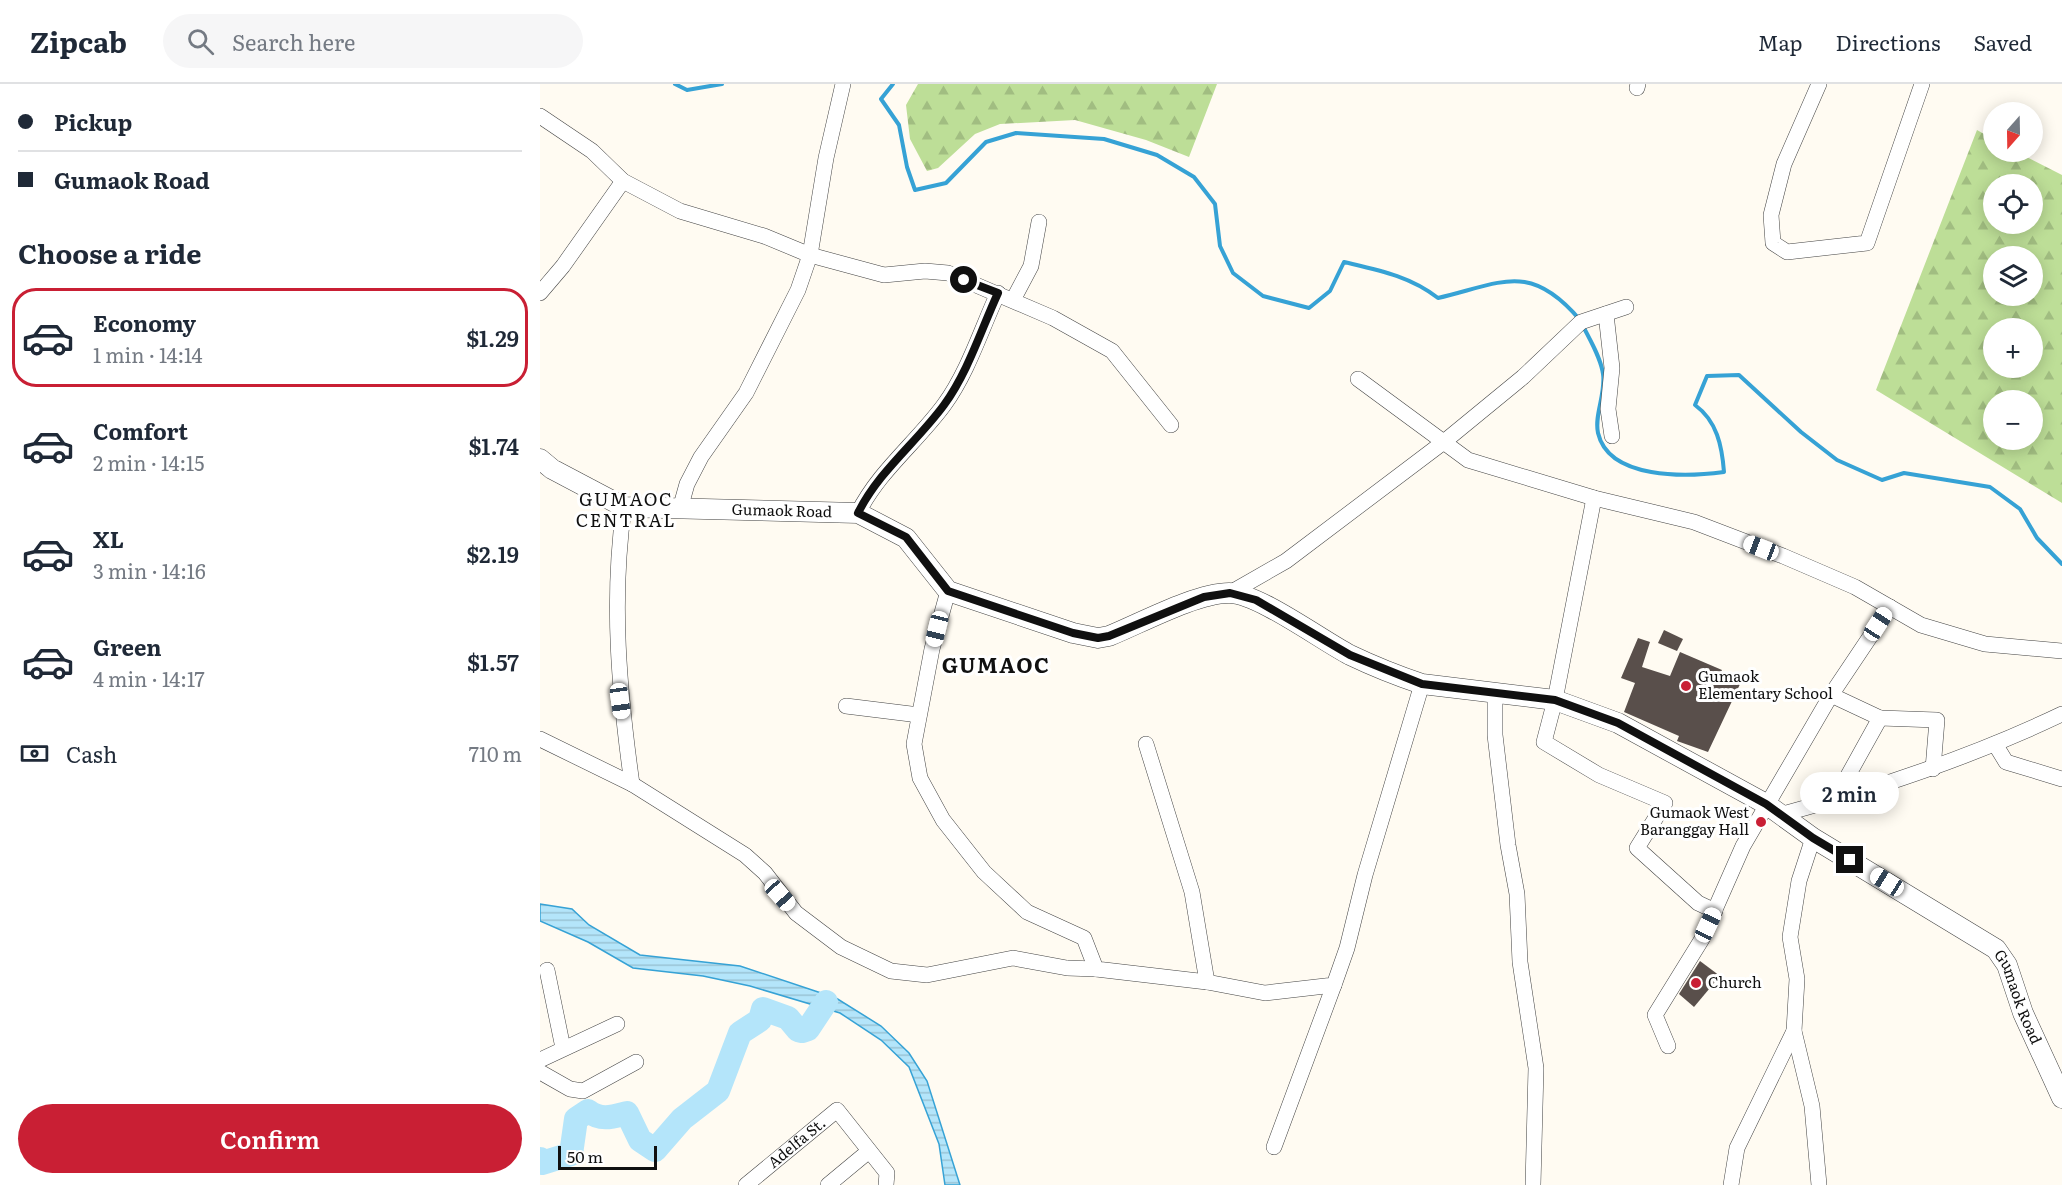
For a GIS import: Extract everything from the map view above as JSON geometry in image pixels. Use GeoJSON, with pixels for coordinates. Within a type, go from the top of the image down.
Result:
{"type":"FeatureCollection","features":[{"type":"Feature","properties":{"kind":"street"},"geometry":{"type":"LineString","coordinates":[[680,509],[687,484],[701,458],[746,393],[771,347],[810,255],[826,158],[843,84]]}},
{"type":"Feature","properties":{"kind":"street"},"geometry":{"type":"LineString","coordinates":[[1819,84],[1784,164],[1770,215],[1773,243],[1787,252],[1868,243],[1922,84]]}},
{"type":"Feature","properties":{"kind":"street"},"geometry":{"type":"LineString","coordinates":[[540,116],[592,151],[623,181],[680,211],[764,236],[810,255],[884,275],[925,271],[948,273],[1053,318],[1112,351],[1171,425]]}},
{"type":"Feature","properties":{"kind":"street"},"geometry":{"type":"LineString","coordinates":[[540,293],[546,278],[623,181]]}},
{"type":"Feature","properties":{"kind":"street"},"geometry":{"type":"LineString","coordinates":[[1013,300],[1031,266],[1039,222]]}},
{"type":"Feature","properties":{"kind":"street"},"geometry":{"type":"LineString","coordinates":[[858,513],[869,491],[944,405],[961,376],[998,293]]}},
{"type":"Feature","properties":{"kind":"street"},"geometry":{"type":"LineString","coordinates":[[1230,593],[1286,561],[1444,441],[1522,377],[1581,322],[1626,307]]}},
{"type":"Feature","properties":{"kind":"street"},"geometry":{"type":"LineString","coordinates":[[1606,314],[1612,368],[1608,410],[1612,436]]}},
{"type":"Feature","properties":{"kind":"street"},"geometry":{"type":"LineString","coordinates":[[1358,380],[1468,460],[1594,498],[1694,522],[1794,560],[1855,587],[1921,625],[1985,644],[2062,651]]}},
{"type":"Feature","properties":{"kind":"street","name":"Gumaok Road"},"geometry":{"type":"LineString","coordinates":[[540,459],[552,469],[624,507],[756,508],[858,513],[906,537],[948,591],[1073,633],[1098,638],[1204,597],[1230,593],[1256,600],[1350,655],[1422,684],[1555,700],[1618,723],[1775,809],[1813,838],[1996,949],[2007,965],[2023,1013],[2062,1098]]}},
{"type":"Feature","properties":{"kind":"street"},"geometry":{"type":"LineString","coordinates":[[1594,498],[1555,700],[1544,742],[1599,775],[1665,803],[1637,848],[1698,903],[1715,911]]}},
{"type":"Feature","properties":{"kind":"street"},"geometry":{"type":"LineString","coordinates":[[624,507],[617,555],[617,642],[620,701],[632,784]]}},
{"type":"Feature","properties":{"kind":"street"},"geometry":{"type":"LineString","coordinates":[[948,591],[932,649],[914,744],[920,778],[943,820],[984,872],[1027,912],[1084,938],[1096,969]]}},
{"type":"Feature","properties":{"kind":"street"},"geometry":{"type":"LineString","coordinates":[[1668,1046],[1655,1015],[1696,948],[1743,846],[1775,809],[1831,695],[1890,607]]}},
{"type":"Feature","properties":{"kind":"street"},"geometry":{"type":"LineString","coordinates":[[1274,1147],[1347,948],[1365,875],[1422,684]]}},
{"type":"Feature","properties":{"kind":"street"},"geometry":{"type":"LineString","coordinates":[[1495,692],[1495,735],[1508,844],[1517,894],[1520,962],[1536,1068],[1533,1185]]}},
{"type":"Feature","properties":{"kind":"street"},"geometry":{"type":"LineString","coordinates":[[1831,695],[1881,718],[1937,720],[1933,769]]}},
{"type":"Feature","properties":{"kind":"street"},"geometry":{"type":"LineString","coordinates":[[846,706],[919,714]]}},
{"type":"Feature","properties":{"kind":"street"},"geometry":{"type":"LineString","coordinates":[[1775,809],[1835,800],[1933,769],[2062,714]]}},
{"type":"Feature","properties":{"kind":"street"},"geometry":{"type":"LineString","coordinates":[[1835,800],[1881,718]]}},
{"type":"Feature","properties":{"kind":"street"},"geometry":{"type":"LineString","coordinates":[[540,739],[632,784],[745,855],[765,873],[796,913],[841,947],[891,971],[927,975],[1013,958],[1067,968],[1096,969],[1207,982],[1265,993],[1334,985]]}},
{"type":"Feature","properties":{"kind":"street"},"geometry":{"type":"LineString","coordinates":[[1146,744],[1192,892],[1207,982]]}},
{"type":"Feature","properties":{"kind":"street"},"geometry":{"type":"LineString","coordinates":[[1995,744],[2006,762],[2062,779]]}},
{"type":"Feature","properties":{"kind":"street"},"geometry":{"type":"LineString","coordinates":[[1813,838],[1799,881],[1790,937],[1797,979],[1794,1031],[1812,1106],[1819,1185]]}},
{"type":"Feature","properties":{"kind":"street"},"geometry":{"type":"LineString","coordinates":[[547,970],[562,1048]]}},
{"type":"Feature","properties":{"kind":"street"},"geometry":{"type":"LineString","coordinates":[[540,1060],[617,1024]]}},
{"type":"Feature","properties":{"kind":"street"},"geometry":{"type":"LineString","coordinates":[[1731,1185],[1737,1149],[1794,1031]]}},
{"type":"Feature","properties":{"kind":"street"},"geometry":{"type":"LineString","coordinates":[[540,1072],[570,1089],[583,1091],[636,1062]]}},
{"type":"Feature","properties":{"kind":"street","name":"Adelfa St."},"geometry":{"type":"LineString","coordinates":[[746,1185],[837,1110],[869,1151]]}},
{"type":"Feature","properties":{"kind":"street"},"geometry":{"type":"LineString","coordinates":[[828,1185],[869,1151],[887,1173],[886,1185]]}},
{"type":"Feature","properties":{"kind":"green space"},"geometry":{"type":"Polygon","coordinates":[[[918,84],[1217,84],[1189,157],[1146,140],[1075,120],[1000,124],[975,134],[938,168],[927,171],[910,139],[906,105],[918,84]]]}},
{"type":"Feature","properties":{"kind":"green space"},"geometry":{"type":"Polygon","coordinates":[[[1977,130],[1983,133],[1983,162],[2037,162],[2062,175],[2062,503],[1876,390],[1977,130]]]}},
{"type":"Feature","properties":{"kind":"water"},"geometry":{"type":"Polygon","coordinates":[[[540,904],[572,909],[589,925],[640,955],[740,966],[836,998],[881,1026],[909,1053],[927,1081],[960,1185],[945,1185],[939,1144],[909,1067],[881,1040],[840,1013],[750,986],[703,976],[633,968],[588,942],[540,921],[540,904]]]}},
{"type":"Feature","properties":{"kind":"building"},"geometry":{"type":"Polygon","coordinates":[[[1664,630],[1683,639],[1677,651],[1658,643],[1664,630]]]}},
{"type":"Feature","properties":{"kind":"building","name":"Gumaok Elementary School"},"geometry":{"type":"Polygon","coordinates":[[[1638,638],[1650,642],[1642,667],[1670,676],[1680,652],[1722,670],[1720,674],[1741,682],[1708,752],[1677,741],[1679,736],[1624,712],[1635,683],[1621,678],[1638,638]]]}},
{"type":"Feature","properties":{"kind":"building","name":"Church"},"geometry":{"type":"Polygon","coordinates":[[[1700,961],[1720,976],[1694,1007],[1679,994],[1700,961]]]}},
{"type":"Feature","properties":{"kind":"waterway"},"geometry":{"type":"LineString","coordinates":[[675,84],[687,90],[722,84]]}},
{"type":"Feature","properties":{"kind":"waterway"},"geometry":{"type":"LineString","coordinates":[[893,84],[881,99],[899,125],[907,167],[915,190],[946,183],[986,142],[1016,133],[1104,139],[1157,155],[1194,177],[1215,204],[1220,246],[1233,273],[1263,296],[1309,308],[1330,291],[1344,262],[1405,279],[1438,298],[1498,283],[1514,281],[1530,283],[1546,290],[1580,320]]}},
{"type":"Feature","properties":{"kind":"waterway"},"geometry":{"type":"LineString","coordinates":[[1583,326],[1598,355],[1603,374],[1598,433],[1605,448],[1617,460],[1651,472],[1690,475],[1724,472],[1717,435],[1709,419],[1695,405],[1707,376],[1739,375],[1801,432],[1837,460],[1882,480],[1904,473],[1990,487],[2020,509],[2037,538],[2062,564]]}},
{"type":"Feature","properties":{"kind":"waterway"},"geometry":{"type":"LineString","coordinates":[[540,1159],[542,1163],[571,1154],[576,1119],[588,1111],[602,1117],[627,1113],[640,1140],[655,1150],[682,1119],[718,1091],[740,1033],[760,1020],[763,1009],[788,1018],[798,1030],[802,1031],[808,1029],[826,1002]]}},
{"type":"Feature","properties":{"kind":"place","name":"Gumaok Elementary School"},"geometry":{"type":"Point","coordinates":[1686,686]}},
{"type":"Feature","properties":{"kind":"place","name":"Gumaok West Baranggay Hall"},"geometry":{"type":"Point","coordinates":[1761,822]}},
{"type":"Feature","properties":{"kind":"place","name":"Church"},"geometry":{"type":"Point","coordinates":[1696,983]}},
{"type":"Feature","properties":{"kind":"district","name":"GUMAOC CENTRAL"},"geometry":{"type":"Point","coordinates":[626,510]}},
{"type":"Feature","properties":{"kind":"district","name":"GUMAOC"},"geometry":{"type":"Point","coordinates":[996,666]}},
{"type":"Feature","properties":{"kind":"route"},"geometry":{"type":"LineString","coordinates":[[964,280],[998,293],[961,376],[944,405],[869,491],[858,513],[906,537],[948,591],[1073,633],[1098,638],[1109,636],[1204,597],[1230,593],[1256,600],[1350,655],[1404,678],[1422,684],[1555,700],[1618,723],[1783,814],[1813,838],[1850,860]]}}]}
